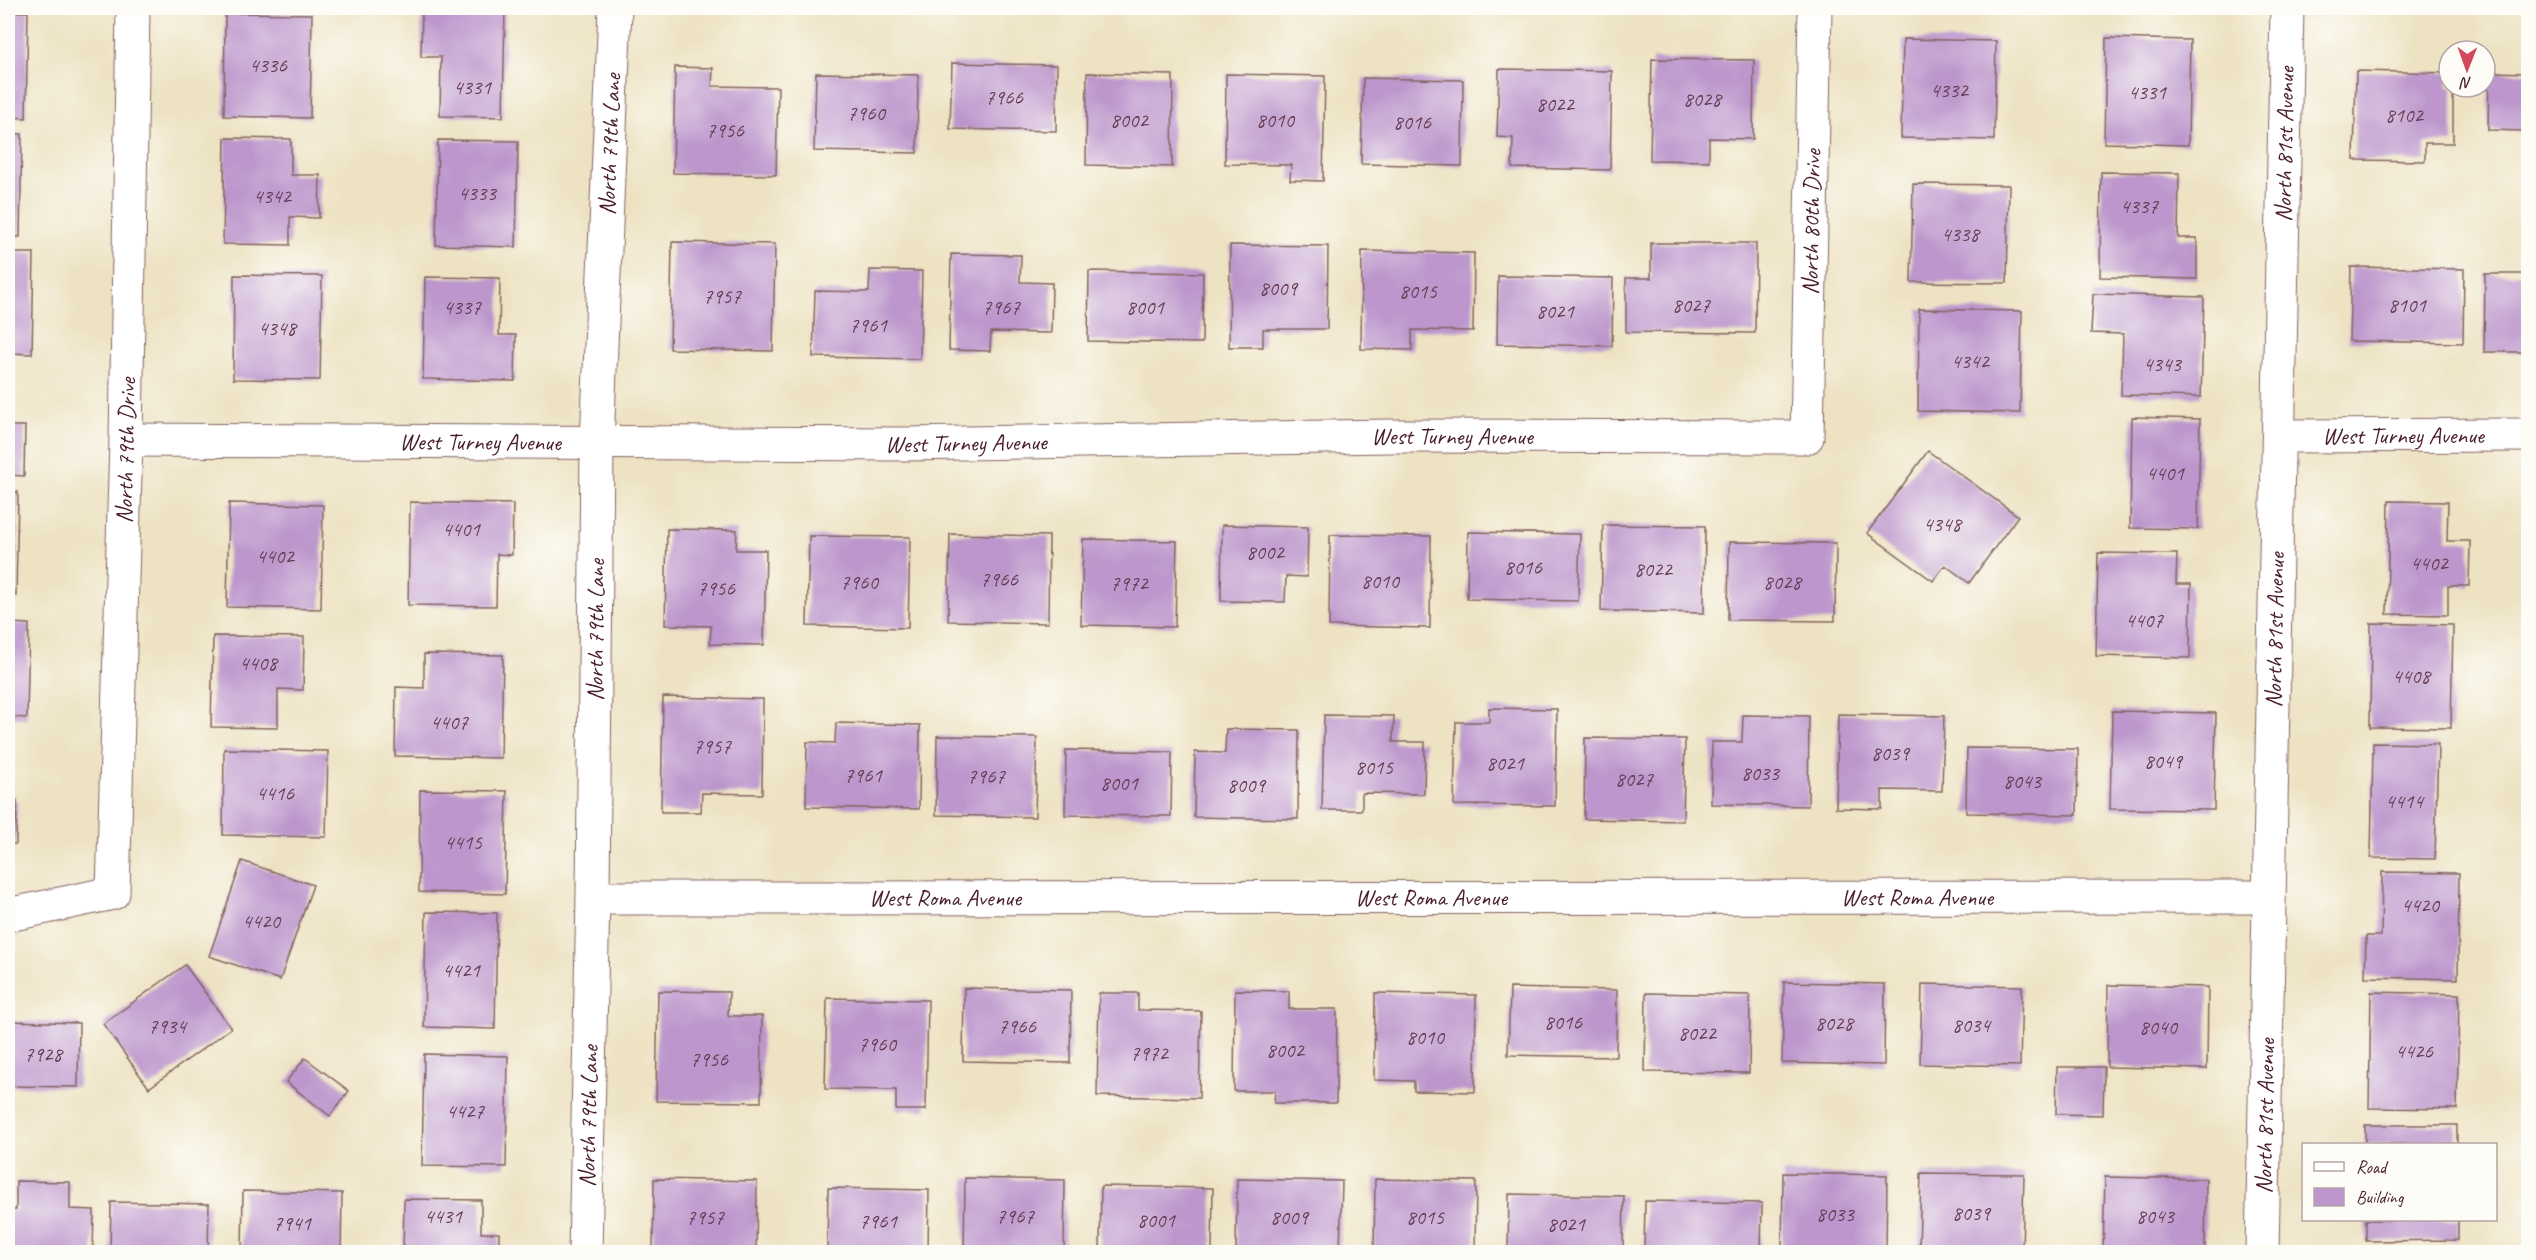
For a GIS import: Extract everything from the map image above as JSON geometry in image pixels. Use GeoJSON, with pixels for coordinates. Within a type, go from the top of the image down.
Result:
{"type":"FeatureCollection","features":[{"type":"Feature","properties":{"kind":"street","name":"North 79th Drive"},"geometry":{"type":"LineString","coordinates":[[8,915],[113,893],[126,440],[133,8]]}},
{"type":"Feature","properties":{"kind":"street","name":"North 79th Lane"},"geometry":{"type":"LineString","coordinates":[[585,1252],[593,898],[597,443],[615,8]]}},
{"type":"Feature","properties":{"kind":"street","name":"North 80th Drive"},"geometry":{"type":"LineString","coordinates":[[1807,437],[1815,8]]}},
{"type":"Feature","properties":{"kind":"street","name":"North 81st Avenue"},"geometry":{"type":"LineString","coordinates":[[2262,1252],[2287,8]]}},
{"type":"Feature","properties":{"kind":"street","name":"West Turney Avenue"},"geometry":{"type":"LineString","coordinates":[[2279,436],[2529,435]]}},
{"type":"Feature","properties":{"kind":"street","name":"West Turney Avenue"},"geometry":{"type":"LineString","coordinates":[[126,440],[905,444],[1390,436],[1807,437]]}},
{"type":"Feature","properties":{"kind":"street","name":"West Roma Avenue"},"geometry":{"type":"LineString","coordinates":[[593,898],[2269,897]]}},
{"type":"Feature","properties":{"kind":"building"},"geometry":{"type":"Polygon","coordinates":[[[422,8],[505,8],[503,117],[440,116],[441,57],[421,57],[422,8]]]}},
{"type":"Feature","properties":{"kind":"building"},"geometry":{"type":"Polygon","coordinates":[[[8,12],[28,12],[26,118],[8,117],[8,12]]]}},
{"type":"Feature","properties":{"kind":"building"},"geometry":{"type":"Polygon","coordinates":[[[225,13],[312,14],[310,118],[224,116],[225,13]]]}},
{"type":"Feature","properties":{"kind":"building"},"geometry":{"type":"Polygon","coordinates":[[[2106,38],[2190,40],[2188,145],[2104,143],[2106,38]]]}},
{"type":"Feature","properties":{"kind":"building"},"geometry":{"type":"Polygon","coordinates":[[[1903,39],[1996,41],[1994,140],[1901,138],[1903,39]]]}},
{"type":"Feature","properties":{"kind":"building"},"geometry":{"type":"Polygon","coordinates":[[[1652,59],[1754,60],[1753,139],[1709,138],[1709,161],[1650,160],[1652,59]]]}},
{"type":"Feature","properties":{"kind":"building"},"geometry":{"type":"Polygon","coordinates":[[[952,63],[1057,65],[1056,131],[950,129],[952,63]]]}},
{"type":"Feature","properties":{"kind":"building"},"geometry":{"type":"Polygon","coordinates":[[[675,67],[713,68],[712,86],[778,87],[776,175],[673,173],[675,67]]]}},
{"type":"Feature","properties":{"kind":"building"},"geometry":{"type":"Polygon","coordinates":[[[1499,69],[1612,71],[1610,170],[1512,168],[1513,138],[1497,137],[1499,69]]]}},
{"type":"Feature","properties":{"kind":"building"},"geometry":{"type":"Polygon","coordinates":[[[2356,71],[2437,73],[2437,99],[2453,99],[2453,143],[2425,143],[2425,161],[2354,160],[2356,71]]]}},
{"type":"Feature","properties":{"kind":"building"},"geometry":{"type":"Polygon","coordinates":[[[2497,72],[2528,73],[2528,157],[2524,157],[2525,131],[2488,130],[2489,99],[2497,99],[2497,72]]]}},
{"type":"Feature","properties":{"kind":"building"},"geometry":{"type":"Polygon","coordinates":[[[816,73],[918,75],[917,153],[814,151],[816,73]]]}},
{"type":"Feature","properties":{"kind":"building"},"geometry":{"type":"Polygon","coordinates":[[[1087,73],[1173,75],[1172,167],[1086,165],[1087,73]]]}},
{"type":"Feature","properties":{"kind":"building"},"geometry":{"type":"Polygon","coordinates":[[[1226,74],[1325,76],[1323,181],[1290,180],[1291,165],[1225,164],[1226,74]]]}},
{"type":"Feature","properties":{"kind":"building"},"geometry":{"type":"Polygon","coordinates":[[[1363,78],[1463,80],[1462,166],[1361,164],[1363,78]]]}},
{"type":"Feature","properties":{"kind":"building"},"geometry":{"type":"Polygon","coordinates":[[[8,134],[22,134],[20,237],[8,236],[8,134]]]}},
{"type":"Feature","properties":{"kind":"building"},"geometry":{"type":"Polygon","coordinates":[[[225,138],[291,139],[291,175],[320,175],[319,218],[290,217],[290,245],[223,244],[225,138]]]}},
{"type":"Feature","properties":{"kind":"building"},"geometry":{"type":"Polygon","coordinates":[[[438,140],[518,141],[516,247],[436,245],[438,140]]]}},
{"type":"Feature","properties":{"kind":"building"},"geometry":{"type":"Polygon","coordinates":[[[2101,172],[2179,173],[2178,238],[2197,238],[2197,279],[2100,277],[2101,172]]]}},
{"type":"Feature","properties":{"kind":"building"},"geometry":{"type":"Polygon","coordinates":[[[1913,184],[2009,185],[2007,283],[1911,282],[1913,184]]]}},
{"type":"Feature","properties":{"kind":"building"},"geometry":{"type":"Polygon","coordinates":[[[672,242],[775,244],[773,351],[670,349],[672,242]]]}},
{"type":"Feature","properties":{"kind":"building"},"geometry":{"type":"Polygon","coordinates":[[[1651,243],[1756,243],[1755,333],[1626,332],[1626,278],[1651,278],[1651,243]]]}},
{"type":"Feature","properties":{"kind":"building"},"geometry":{"type":"Polygon","coordinates":[[[1230,245],[1328,246],[1327,329],[1263,329],[1263,347],[1229,347],[1230,245]]]}},
{"type":"Feature","properties":{"kind":"building"},"geometry":{"type":"Polygon","coordinates":[[[1362,251],[1474,253],[1473,331],[1412,330],[1412,350],[1361,349],[1362,251]]]}},
{"type":"Feature","properties":{"kind":"building"},"geometry":{"type":"Polygon","coordinates":[[[8,253],[34,253],[32,354],[8,353],[8,253]]]}},
{"type":"Feature","properties":{"kind":"building"},"geometry":{"type":"Polygon","coordinates":[[[951,254],[1021,255],[1020,282],[1052,283],[1051,333],[991,332],[990,351],[949,350],[951,254]]]}},
{"type":"Feature","properties":{"kind":"building"},"geometry":{"type":"Polygon","coordinates":[[[2351,267],[2464,269],[2463,343],[2349,341],[2351,267]]]}},
{"type":"Feature","properties":{"kind":"building"},"geometry":{"type":"Polygon","coordinates":[[[870,270],[922,271],[920,359],[813,357],[815,291],[869,292],[870,270]]]}},
{"type":"Feature","properties":{"kind":"building"},"geometry":{"type":"Polygon","coordinates":[[[1089,271],[1203,273],[1202,343],[1088,341],[1089,271]]]}},
{"type":"Feature","properties":{"kind":"building"},"geometry":{"type":"Polygon","coordinates":[[[2485,274],[2528,274],[2528,352],[2484,352],[2485,274]]]}},
{"type":"Feature","properties":{"kind":"building"},"geometry":{"type":"Polygon","coordinates":[[[234,275],[322,276],[320,380],[233,379],[234,275]]]}},
{"type":"Feature","properties":{"kind":"building"},"geometry":{"type":"Polygon","coordinates":[[[1498,276],[1613,278],[1612,346],[1497,344],[1498,276]]]}},
{"type":"Feature","properties":{"kind":"building"},"geometry":{"type":"Polygon","coordinates":[[[425,277],[500,278],[499,335],[516,335],[515,381],[423,379],[425,277]]]}},
{"type":"Feature","properties":{"kind":"building"},"geometry":{"type":"Polygon","coordinates":[[[2093,294],[2204,297],[2201,397],[2121,395],[2123,334],[2091,333],[2093,294]]]}},
{"type":"Feature","properties":{"kind":"building"},"geometry":{"type":"Polygon","coordinates":[[[1919,309],[2022,311],[2020,413],[1918,411],[1919,309]]]}},
{"type":"Feature","properties":{"kind":"building"},"geometry":{"type":"Polygon","coordinates":[[[2132,417],[2200,419],[2198,529],[2130,528],[2132,417]]]}},
{"type":"Feature","properties":{"kind":"building"},"geometry":{"type":"Polygon","coordinates":[[[8,426],[25,426],[24,476],[8,475],[8,426]]]}},
{"type":"Feature","properties":{"kind":"building"},"geometry":{"type":"Polygon","coordinates":[[[1928,451],[2018,516],[1969,583],[1945,565],[1933,581],[1867,533],[1928,451]]]}},
{"type":"Feature","properties":{"kind":"building"},"geometry":{"type":"Polygon","coordinates":[[[8,492],[18,492],[16,596],[8,596],[8,492]]]}},
{"type":"Feature","properties":{"kind":"building"},"geometry":{"type":"Polygon","coordinates":[[[2389,501],[2448,502],[2447,541],[2470,541],[2469,586],[2448,586],[2448,615],[2387,614],[2389,501]]]}},
{"type":"Feature","properties":{"kind":"building"},"geometry":{"type":"Polygon","coordinates":[[[410,502],[513,504],[512,555],[497,554],[496,606],[408,605],[410,502]]]}},
{"type":"Feature","properties":{"kind":"building"},"geometry":{"type":"Polygon","coordinates":[[[229,503],[323,505],[321,609],[227,607],[229,503]]]}},
{"type":"Feature","properties":{"kind":"building"},"geometry":{"type":"Polygon","coordinates":[[[1222,525],[1308,527],[1307,577],[1286,576],[1285,602],[1221,601],[1222,525]]]}},
{"type":"Feature","properties":{"kind":"building"},"geometry":{"type":"Polygon","coordinates":[[[1603,525],[1705,526],[1704,613],[1601,611],[1603,525]]]}},
{"type":"Feature","properties":{"kind":"building"},"geometry":{"type":"Polygon","coordinates":[[[667,529],[737,530],[736,550],[766,550],[764,645],[710,644],[711,626],[665,625],[667,529]]]}},
{"type":"Feature","properties":{"kind":"building"},"geometry":{"type":"Polygon","coordinates":[[[1468,532],[1580,534],[1578,601],[1467,599],[1468,532]]]}},
{"type":"Feature","properties":{"kind":"building"},"geometry":{"type":"Polygon","coordinates":[[[950,534],[1049,536],[1048,623],[948,621],[950,534]]]}},
{"type":"Feature","properties":{"kind":"building"},"geometry":{"type":"Polygon","coordinates":[[[1330,535],[1431,536],[1430,628],[1329,626],[1330,535]]]}},
{"type":"Feature","properties":{"kind":"building"},"geometry":{"type":"Polygon","coordinates":[[[809,536],[910,537],[908,628],[807,626],[809,536]]]}},
{"type":"Feature","properties":{"kind":"building"},"geometry":{"type":"Polygon","coordinates":[[[1083,539],[1177,541],[1175,627],[1081,625],[1083,539]]]}},
{"type":"Feature","properties":{"kind":"building"},"geometry":{"type":"Polygon","coordinates":[[[1729,542],[1836,543],[1835,621],[1728,620],[1729,542]]]}},
{"type":"Feature","properties":{"kind":"building"},"geometry":{"type":"Polygon","coordinates":[[[2098,553],[2177,554],[2176,584],[2191,584],[2190,658],[2096,656],[2098,553]]]}},
{"type":"Feature","properties":{"kind":"building"},"geometry":{"type":"Polygon","coordinates":[[[8,623],[29,624],[27,718],[8,717],[8,623]]]}},
{"type":"Feature","properties":{"kind":"building"},"geometry":{"type":"Polygon","coordinates":[[[2371,623],[2453,625],[2451,728],[2370,727],[2371,623]]]}},
{"type":"Feature","properties":{"kind":"building"},"geometry":{"type":"Polygon","coordinates":[[[213,636],[304,637],[303,690],[278,689],[278,728],[211,727],[213,636]]]}},
{"type":"Feature","properties":{"kind":"building"},"geometry":{"type":"Polygon","coordinates":[[[424,654],[503,655],[501,758],[395,756],[396,687],[424,688],[424,654]]]}},
{"type":"Feature","properties":{"kind":"building"},"geometry":{"type":"Polygon","coordinates":[[[663,697],[763,699],[762,794],[702,793],[701,812],[661,812],[663,697]]]}},
{"type":"Feature","properties":{"kind":"building"},"geometry":{"type":"Polygon","coordinates":[[[1489,708],[1557,709],[1555,806],[1454,805],[1456,722],[1489,722],[1489,708]]]}},
{"type":"Feature","properties":{"kind":"building"},"geometry":{"type":"Polygon","coordinates":[[[2112,711],[2216,713],[2214,810],[2110,809],[2112,711]]]}},
{"type":"Feature","properties":{"kind":"building"},"geometry":{"type":"Polygon","coordinates":[[[1838,714],[1944,716],[1942,791],[1882,790],[1882,809],[1836,808],[1838,714]]]}},
{"type":"Feature","properties":{"kind":"building"},"geometry":{"type":"Polygon","coordinates":[[[1324,715],[1394,716],[1393,742],[1425,742],[1424,794],[1362,793],[1362,810],[1322,810],[1324,715]]]}},
{"type":"Feature","properties":{"kind":"building"},"geometry":{"type":"Polygon","coordinates":[[[1743,715],[1809,716],[1808,806],[1711,804],[1712,742],[1742,742],[1743,715]]]}},
{"type":"Feature","properties":{"kind":"building"},"geometry":{"type":"Polygon","coordinates":[[[836,723],[920,725],[919,809],[806,807],[807,742],[835,743],[836,723]]]}},
{"type":"Feature","properties":{"kind":"building"},"geometry":{"type":"Polygon","coordinates":[[[1226,729],[1299,730],[1298,819],[1194,817],[1195,752],[1225,753],[1226,729]]]}},
{"type":"Feature","properties":{"kind":"building"},"geometry":{"type":"Polygon","coordinates":[[[937,736],[1037,737],[1035,817],[936,815],[937,736]]]}},
{"type":"Feature","properties":{"kind":"building"},"geometry":{"type":"Polygon","coordinates":[[[1585,738],[1685,739],[1683,821],[1584,819],[1585,738]]]}},
{"type":"Feature","properties":{"kind":"building"},"geometry":{"type":"Polygon","coordinates":[[[2373,743],[2438,744],[2435,859],[2371,858],[2373,743]]]}},
{"type":"Feature","properties":{"kind":"building"},"geometry":{"type":"Polygon","coordinates":[[[1967,748],[2078,749],[2077,815],[1966,813],[1967,748]]]}},
{"type":"Feature","properties":{"kind":"building"},"geometry":{"type":"Polygon","coordinates":[[[224,749],[328,751],[326,837],[223,835],[224,749]]]}},
{"type":"Feature","properties":{"kind":"building"},"geometry":{"type":"Polygon","coordinates":[[[1066,750],[1172,752],[1171,816],[1065,815],[1066,750]]]}},
{"type":"Feature","properties":{"kind":"building"},"geometry":{"type":"Polygon","coordinates":[[[420,790],[507,791],[505,894],[419,892],[420,790]]]}},
{"type":"Feature","properties":{"kind":"building"},"geometry":{"type":"Polygon","coordinates":[[[8,800],[17,800],[16,844],[8,844],[8,800]]]}},
{"type":"Feature","properties":{"kind":"building"},"geometry":{"type":"Polygon","coordinates":[[[242,861],[313,885],[280,980],[209,956],[242,861]]]}},
{"type":"Feature","properties":{"kind":"building"},"geometry":{"type":"Polygon","coordinates":[[[2382,872],[2459,873],[2458,979],[2365,977],[2366,936],[2381,936],[2382,872]]]}},
{"type":"Feature","properties":{"kind":"building"},"geometry":{"type":"Polygon","coordinates":[[[426,912],[497,913],[495,1029],[424,1027],[426,912]]]}},
{"type":"Feature","properties":{"kind":"building"},"geometry":{"type":"Polygon","coordinates":[[[185,965],[231,1028],[149,1088],[103,1024],[185,965]]]}},
{"type":"Feature","properties":{"kind":"building"},"geometry":{"type":"Polygon","coordinates":[[[1784,982],[1885,984],[1884,1065],[1782,1063],[1784,982]]]}},
{"type":"Feature","properties":{"kind":"building"},"geometry":{"type":"Polygon","coordinates":[[[1922,984],[2022,986],[2020,1066],[1920,1064],[1922,984]]]}},
{"type":"Feature","properties":{"kind":"building"},"geometry":{"type":"Polygon","coordinates":[[[2108,985],[2208,987],[2207,1069],[2107,1067],[2108,985]]]}},
{"type":"Feature","properties":{"kind":"building"},"geometry":{"type":"Polygon","coordinates":[[[964,988],[1071,990],[1070,1063],[963,1061],[964,988]]]}},
{"type":"Feature","properties":{"kind":"building"},"geometry":{"type":"Polygon","coordinates":[[[1510,988],[1617,990],[1616,1057],[1508,1055],[1510,988]]]}},
{"type":"Feature","properties":{"kind":"building"},"geometry":{"type":"Polygon","coordinates":[[[1235,990],[1289,991],[1289,1009],[1337,1009],[1336,1103],[1274,1103],[1275,1091],[1234,1091],[1235,990]]]}},
{"type":"Feature","properties":{"kind":"building"},"geometry":{"type":"Polygon","coordinates":[[[658,991],[729,992],[728,1016],[762,1016],[761,1102],[656,1101],[658,991]]]}},
{"type":"Feature","properties":{"kind":"building"},"geometry":{"type":"Polygon","coordinates":[[[2371,992],[2459,994],[2457,1109],[2369,1108],[2371,992]]]}},
{"type":"Feature","properties":{"kind":"building"},"geometry":{"type":"Polygon","coordinates":[[[1099,993],[1138,993],[1138,1010],[1201,1011],[1199,1098],[1097,1096],[1099,993]]]}},
{"type":"Feature","properties":{"kind":"building"},"geometry":{"type":"Polygon","coordinates":[[[1375,993],[1476,995],[1475,1092],[1414,1091],[1414,1081],[1374,1080],[1375,993]]]}},
{"type":"Feature","properties":{"kind":"building"},"geometry":{"type":"Polygon","coordinates":[[[1646,993],[1750,995],[1749,1073],[1645,1072],[1646,993]]]}},
{"type":"Feature","properties":{"kind":"building"},"geometry":{"type":"Polygon","coordinates":[[[827,998],[928,1000],[926,1110],[896,1110],[896,1090],[825,1089],[827,998]]]}},
{"type":"Feature","properties":{"kind":"building"},"geometry":{"type":"Polygon","coordinates":[[[8,1021],[79,1023],[78,1087],[8,1086],[8,1021]]]}},
{"type":"Feature","properties":{"kind":"building"},"geometry":{"type":"Polygon","coordinates":[[[424,1054],[508,1056],[506,1167],[422,1166],[424,1054]]]}},
{"type":"Feature","properties":{"kind":"building"},"geometry":{"type":"Polygon","coordinates":[[[305,1058],[349,1091],[330,1116],[286,1082],[305,1058]]]}},
{"type":"Feature","properties":{"kind":"building"},"geometry":{"type":"Polygon","coordinates":[[[2057,1067],[2104,1067],[2103,1115],[2056,1114],[2057,1067]]]}},
{"type":"Feature","properties":{"kind":"building"},"geometry":{"type":"Polygon","coordinates":[[[2365,1125],[2457,1125],[2457,1143],[2365,1143],[2365,1125]]]}},
{"type":"Feature","properties":{"kind":"building"},"geometry":{"type":"Polygon","coordinates":[[[1783,1173],[1887,1175],[1886,1252],[1782,1252],[1783,1173]]]}},
{"type":"Feature","properties":{"kind":"building"},"geometry":{"type":"Polygon","coordinates":[[[1921,1173],[2024,1174],[2022,1252],[1919,1252],[1921,1173]]]}},
{"type":"Feature","properties":{"kind":"building"},"geometry":{"type":"Polygon","coordinates":[[[2105,1177],[2206,1179],[2205,1252],[2103,1252],[2105,1177]]]}},
{"type":"Feature","properties":{"kind":"building"},"geometry":{"type":"Polygon","coordinates":[[[965,1178],[1065,1180],[1064,1252],[964,1252],[965,1178]]]}},
{"type":"Feature","properties":{"kind":"building"},"geometry":{"type":"Polygon","coordinates":[[[654,1179],[757,1181],[756,1252],[653,1252],[654,1179]]]}},
{"type":"Feature","properties":{"kind":"building"},"geometry":{"type":"Polygon","coordinates":[[[1237,1179],[1342,1181],[1340,1252],[1236,1252],[1237,1179]]]}},
{"type":"Feature","properties":{"kind":"building"},"geometry":{"type":"Polygon","coordinates":[[[1375,1179],[1476,1181],[1475,1252],[1374,1252],[1375,1179]]]}},
{"type":"Feature","properties":{"kind":"building"},"geometry":{"type":"Polygon","coordinates":[[[16,1181],[70,1182],[70,1209],[94,1210],[93,1252],[8,1252],[8,1210],[16,1210],[16,1181]]]}},
{"type":"Feature","properties":{"kind":"building"},"geometry":{"type":"Polygon","coordinates":[[[1101,1186],[1213,1188],[1212,1252],[1100,1252],[1101,1186]]]}},
{"type":"Feature","properties":{"kind":"building"},"geometry":{"type":"Polygon","coordinates":[[[828,1188],[929,1190],[928,1252],[827,1252],[828,1188]]]}},
{"type":"Feature","properties":{"kind":"building"},"geometry":{"type":"Polygon","coordinates":[[[243,1191],[342,1193],[341,1252],[242,1252],[243,1191]]]}},
{"type":"Feature","properties":{"kind":"building"},"geometry":{"type":"Polygon","coordinates":[[[1509,1194],[1624,1196],[1623,1252],[1508,1252],[1509,1194]]]}},
{"type":"Feature","properties":{"kind":"building"},"geometry":{"type":"Polygon","coordinates":[[[404,1199],[481,1200],[481,1233],[499,1233],[499,1252],[403,1252],[404,1199]]]}},
{"type":"Feature","properties":{"kind":"building"},"geometry":{"type":"Polygon","coordinates":[[[1645,1201],[1762,1203],[1761,1252],[1644,1252],[1645,1201]]]}},
{"type":"Feature","properties":{"kind":"building"},"geometry":{"type":"Polygon","coordinates":[[[111,1202],[209,1204],[208,1252],[110,1252],[111,1202]]]}},
{"type":"Feature","properties":{"kind":"building"},"geometry":{"type":"Polygon","coordinates":[[[2366,1221],[2458,1221],[2458,1240],[2366,1241],[2366,1221]]]}}]}
